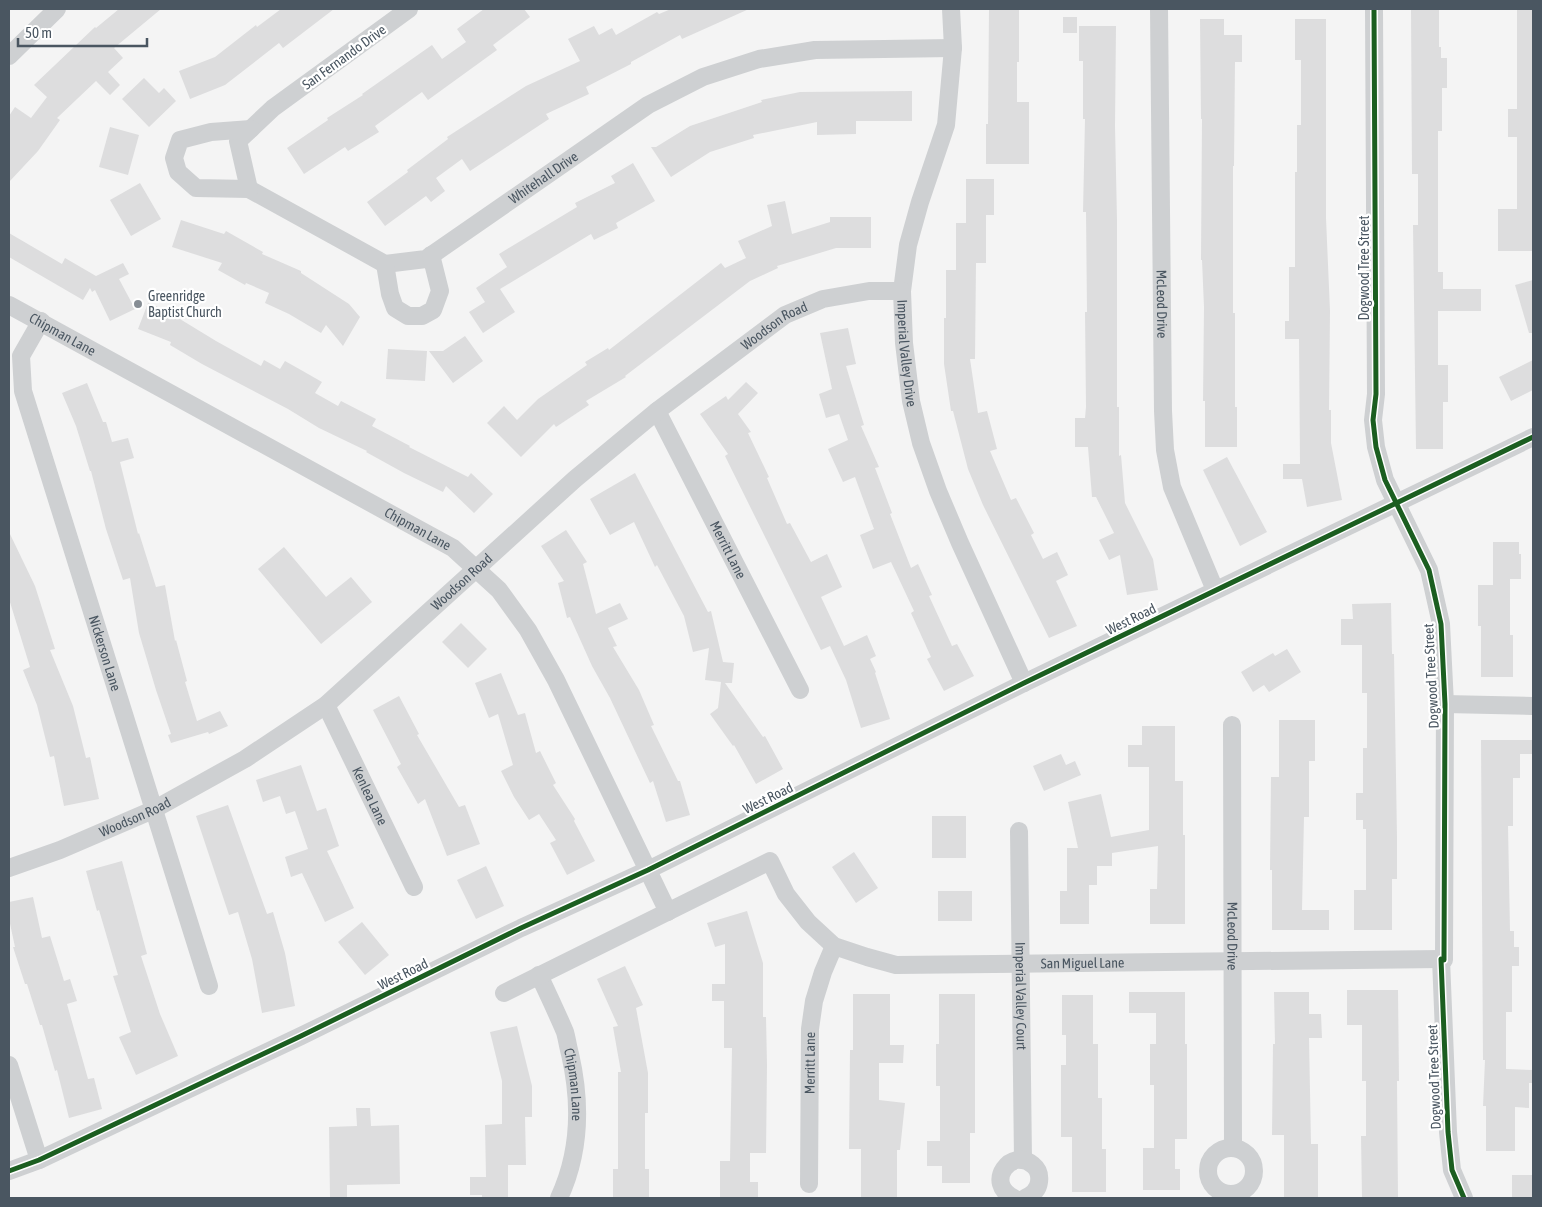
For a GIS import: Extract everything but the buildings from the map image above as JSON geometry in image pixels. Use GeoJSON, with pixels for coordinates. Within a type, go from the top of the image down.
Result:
{"type":"FeatureCollection","features":[{"type":"Feature","properties":{"kind":"street"},"geometry":{"type":"LineString","coordinates":[[9,56],[57,9]]}},
{"type":"Feature","properties":{"kind":"street","name":"San Fernando Drive"},"geometry":{"type":"LineString","coordinates":[[251,129],[278,105],[409,9]]}},
{"type":"Feature","properties":{"kind":"street","name":"Imperial Valley Drive"},"geometry":{"type":"LineString","coordinates":[[951,9],[952,48],[946,125],[910,237],[902,290],[904,343],[911,401],[921,443],[957,534],[1024,683]]}},
{"type":"Feature","properties":{"kind":"street","name":"McLeod Drive"},"geometry":{"type":"LineString","coordinates":[[1160,9],[1163,411],[1165,450],[1172,487],[1215,590]]}},
{"type":"Feature","properties":{"kind":"street","name":"Dogwood Tree Street"},"geometry":{"type":"LineString","coordinates":[[1374,9],[1376,394],[1373,420],[1376,447],[1385,480],[1429,570],[1441,624],[1445,704],[1444,960],[1441,959],[1448,1132],[1452,1170],[1464,1198]]}},
{"type":"Feature","properties":{"kind":"street","name":"Whitehall Drive"},"geometry":{"type":"LineString","coordinates":[[386,264],[426,259],[648,105],[703,77],[759,59],[815,50],[952,48]]}},
{"type":"Feature","properties":{"kind":"street"},"geometry":{"type":"LineString","coordinates":[[251,129],[211,132],[180,140],[174,158],[178,172],[196,188],[249,189],[386,264],[390,294],[395,308],[408,316],[422,316],[433,310],[440,290],[431,255]]}},
{"type":"Feature","properties":{"kind":"street"},"geometry":{"type":"LineString","coordinates":[[249,189],[238,141],[251,129]]}},
{"type":"Feature","properties":{"kind":"street","name":"Woodson Road"},"geometry":{"type":"LineString","coordinates":[[9,868],[60,850],[153,810],[246,760],[326,705],[575,479],[657,411],[785,315],[824,299],[869,291],[902,290]]}},
{"type":"Feature","properties":{"kind":"street","name":"Chipman Lane"},"geometry":{"type":"LineString","coordinates":[[9,305],[453,548],[499,590],[532,638],[556,680],[668,912]]}},
{"type":"Feature","properties":{"kind":"street","name":"Nickerson Lane"},"geometry":{"type":"LineString","coordinates":[[41,321],[20,356],[23,391],[209,986]]}},
{"type":"Feature","properties":{"kind":"street","name":"Merritt Lane"},"geometry":{"type":"LineString","coordinates":[[657,411],[800,690]]}},
{"type":"Feature","properties":{"kind":"street","name":"West Road"},"geometry":{"type":"LineString","coordinates":[[9,1171],[39,1160],[301,1036],[521,928],[648,870],[1024,683],[1533,437]]}},
{"type":"Feature","properties":{"kind":"street"},"geometry":{"type":"LineString","coordinates":[[1445,704],[1533,706]]}},
{"type":"Feature","properties":{"kind":"street","name":"Kenlea Lane"},"geometry":{"type":"LineString","coordinates":[[326,705],[414,887]]}},
{"type":"Feature","properties":{"kind":"street","name":"McLeod Drive"},"geometry":{"type":"LineString","coordinates":[[1232,725],[1233,1148]]}},
{"type":"Feature","properties":{"kind":"street","name":"Imperial Valley Court"},"geometry":{"type":"LineString","coordinates":[[1020,831],[1023,1160]]}},
{"type":"Feature","properties":{"kind":"street","name":"San Miguel Lane"},"geometry":{"type":"LineString","coordinates":[[668,912],[770,861],[786,894],[808,922],[834,946],[896,964],[1441,959]]}},
{"type":"Feature","properties":{"kind":"street"},"geometry":{"type":"LineString","coordinates":[[504,993],[668,912]]}},
{"type":"Feature","properties":{"kind":"street","name":"Merritt Lane"},"geometry":{"type":"LineString","coordinates":[[809,1184],[810,1028],[816,994],[834,946]]}},
{"type":"Feature","properties":{"kind":"street","name":"Chipman Lane"},"geometry":{"type":"LineString","coordinates":[[539,975],[565,1033],[574,1072],[577,1105],[576,1143],[560,1198]]}},
{"type":"Feature","properties":{"kind":"street"},"geometry":{"type":"LineString","coordinates":[[9,1065],[39,1160]]}},
{"type":"Feature","properties":{"kind":"street"},"geometry":{"type":"LineString","coordinates":[[1014,1198],[1008,1196],[1001,1185],[1002,1172],[1010,1162],[1023,1160],[1034,1166],[1040,1178],[1036,1190],[1032,1195],[1025,1198]]}},
{"type":"Feature","properties":{"kind":"cycle path"},"geometry":{"type":"LineString","coordinates":[[1374,9],[1376,394],[1373,420],[1376,447],[1385,480],[1429,570],[1441,624],[1445,704],[1444,960],[1441,959],[1448,1132],[1452,1170],[1464,1198]]}},
{"type":"Feature","properties":{"kind":"cycle path"},"geometry":{"type":"LineString","coordinates":[[9,1171],[39,1160],[301,1036],[521,928],[648,870],[1024,683],[1533,437]]}},
{"type":"Feature","properties":{"kind":"place","name":"Greenridge Baptist Church"},"geometry":{"type":"Point","coordinates":[138,304]}}]}
